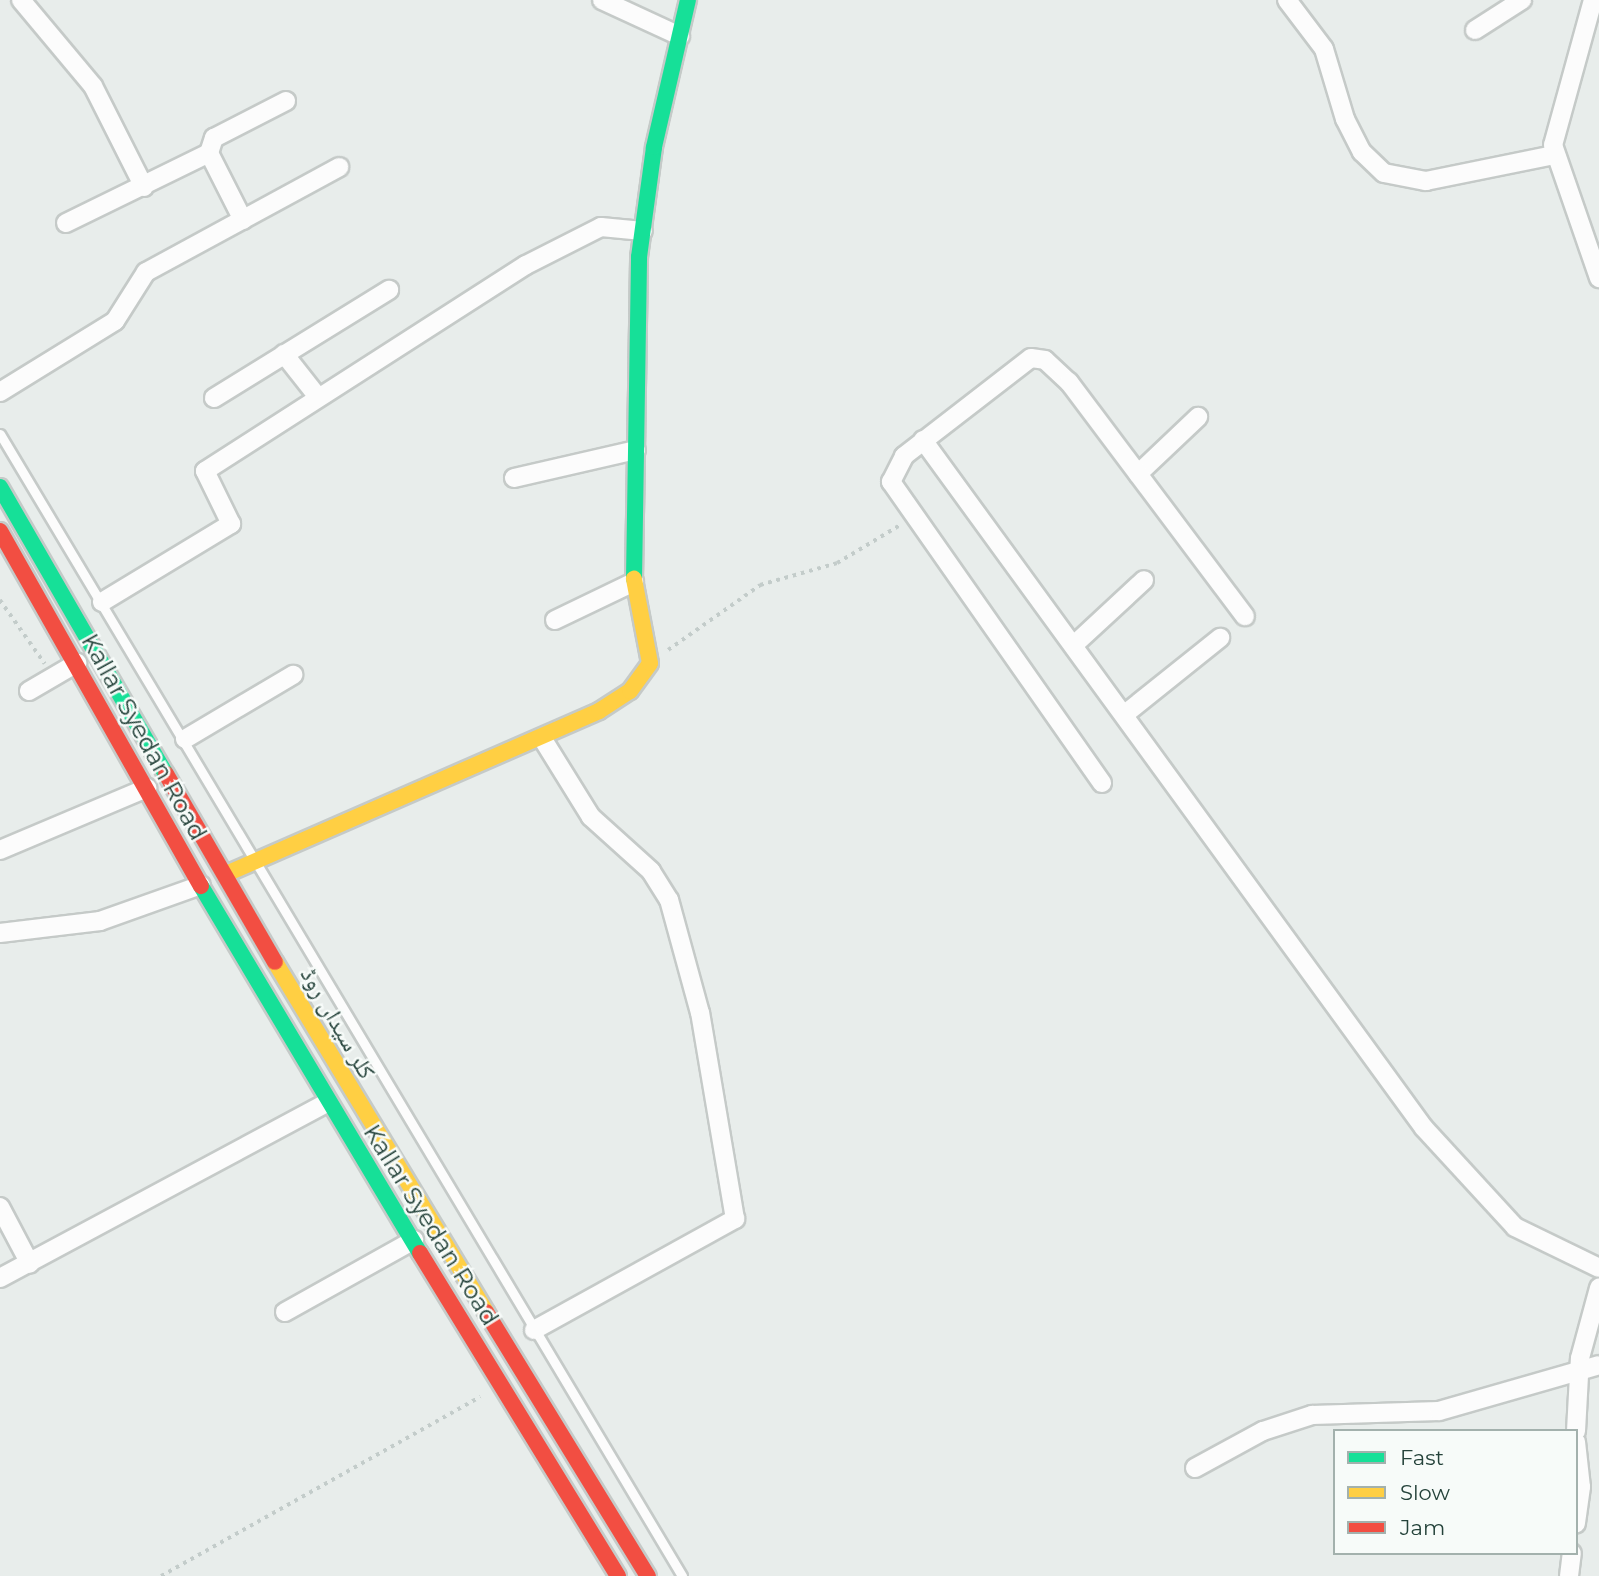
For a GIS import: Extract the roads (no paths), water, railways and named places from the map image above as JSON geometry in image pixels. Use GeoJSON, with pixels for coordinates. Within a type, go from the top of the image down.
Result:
{"type":"FeatureCollection","features":[{"type":"Feature","properties":{"kind":"main road"},"geometry":{"type":"LineString","coordinates":[[226,874],[542,738],[630,691],[650,663],[634,582],[643,231],[654,147],[688,0]]}},
{"type":"Feature","properties":{"kind":"main road","name":"کلر سیداں روڈ"},"geometry":{"type":"LineString","coordinates":[[0,487],[338,1070],[648,1576]]}},
{"type":"Feature","properties":{"kind":"main road","name":"Kallar Syedan Road"},"geometry":{"type":"LineString","coordinates":[[0,531],[328,1102],[503,1384],[618,1576]]}},
{"type":"Feature","properties":{"kind":"street"},"geometry":{"type":"LineString","coordinates":[[21,0],[93,86],[144,187]]}},
{"type":"Feature","properties":{"kind":"street"},"geometry":{"type":"LineString","coordinates":[[602,0],[680,36]]}},
{"type":"Feature","properties":{"kind":"street"},"geometry":{"type":"LineString","coordinates":[[1287,0],[1324,49],[1345,119],[1362,152],[1384,173],[1426,181],[1554,155]]}},
{"type":"Feature","properties":{"kind":"street"},"geometry":{"type":"LineString","coordinates":[[1475,30],[1522,0]]}},
{"type":"Feature","properties":{"kind":"street"},"geometry":{"type":"LineString","coordinates":[[1593,0],[1553,133],[1554,155],[1589,236],[1599,278]]}},
{"type":"Feature","properties":{"kind":"street"},"geometry":{"type":"LineString","coordinates":[[66,223],[209,153],[214,138],[286,101]]}},
{"type":"Feature","properties":{"kind":"street"},"geometry":{"type":"LineString","coordinates":[[209,153],[243,220]]}},
{"type":"Feature","properties":{"kind":"street"},"geometry":{"type":"LineString","coordinates":[[0,392],[115,321],[146,272],[338,167]]}},
{"type":"Feature","properties":{"kind":"street"},"geometry":{"type":"LineString","coordinates":[[102,602],[231,524],[205,471],[526,265],[601,227],[643,231]]}},
{"type":"Feature","properties":{"kind":"street"},"geometry":{"type":"LineString","coordinates":[[214,398],[389,290]]}},
{"type":"Feature","properties":{"kind":"street"},"geometry":{"type":"LineString","coordinates":[[284,354],[318,397]]}},
{"type":"Feature","properties":{"kind":"street"},"geometry":{"type":"LineString","coordinates":[[1102,783],[891,482],[904,456],[1031,358],[1057,368],[1245,616]]}},
{"type":"Feature","properties":{"kind":"street"},"geometry":{"type":"LineString","coordinates":[[1138,474],[1198,417]]}},
{"type":"Feature","properties":{"kind":"street"},"geometry":{"type":"LineString","coordinates":[[923,440],[1075,645],[1424,1128],[1515,1227],[1599,1268]]}},
{"type":"Feature","properties":{"kind":"street"},"geometry":{"type":"LineString","coordinates":[[514,478],[636,450]]}},
{"type":"Feature","properties":{"kind":"street"},"geometry":{"type":"LineString","coordinates":[[1075,645],[1144,580]]}},
{"type":"Feature","properties":{"kind":"street"},"geometry":{"type":"LineString","coordinates":[[555,620],[634,582]]}},
{"type":"Feature","properties":{"kind":"street"},"geometry":{"type":"LineString","coordinates":[[1125,714],[1220,638]]}},
{"type":"Feature","properties":{"kind":"street"},"geometry":{"type":"LineString","coordinates":[[29,691],[77,663]]}},
{"type":"Feature","properties":{"kind":"street"},"geometry":{"type":"LineString","coordinates":[[185,739],[293,675]]}},
{"type":"Feature","properties":{"kind":"street"},"geometry":{"type":"LineString","coordinates":[[534,1330],[735,1219],[700,1013],[665,892],[651,871],[591,817],[542,738]]}},
{"type":"Feature","properties":{"kind":"street"},"geometry":{"type":"LineString","coordinates":[[0,850],[147,788]]}},
{"type":"Feature","properties":{"kind":"street"},"geometry":{"type":"LineString","coordinates":[[0,933],[100,921],[201,885]]}},
{"type":"Feature","properties":{"kind":"street"},"geometry":{"type":"LineString","coordinates":[[0,1278],[328,1102]]}},
{"type":"Feature","properties":{"kind":"street"},"geometry":{"type":"LineString","coordinates":[[0,1207],[8,1237],[30,1264]]}},
{"type":"Feature","properties":{"kind":"street"},"geometry":{"type":"LineString","coordinates":[[285,1312],[414,1240]]}},
{"type":"Feature","properties":{"kind":"street"},"geometry":{"type":"LineString","coordinates":[[1576,1429],[1578,1374],[1586,1323],[1599,1288]]}},
{"type":"Feature","properties":{"kind":"street"},"geometry":{"type":"LineString","coordinates":[[1195,1468],[1264,1431],[1312,1415],[1439,1411],[1578,1374],[1599,1365]]}},
{"type":"Feature","properties":{"kind":"street"},"geometry":{"type":"LineString","coordinates":[[1569,1576],[1572,1555]]}},
{"type":"Feature","properties":{"kind":"lane"},"geometry":{"type":"LineString","coordinates":[[0,434],[185,739],[682,1576]]}}]}
